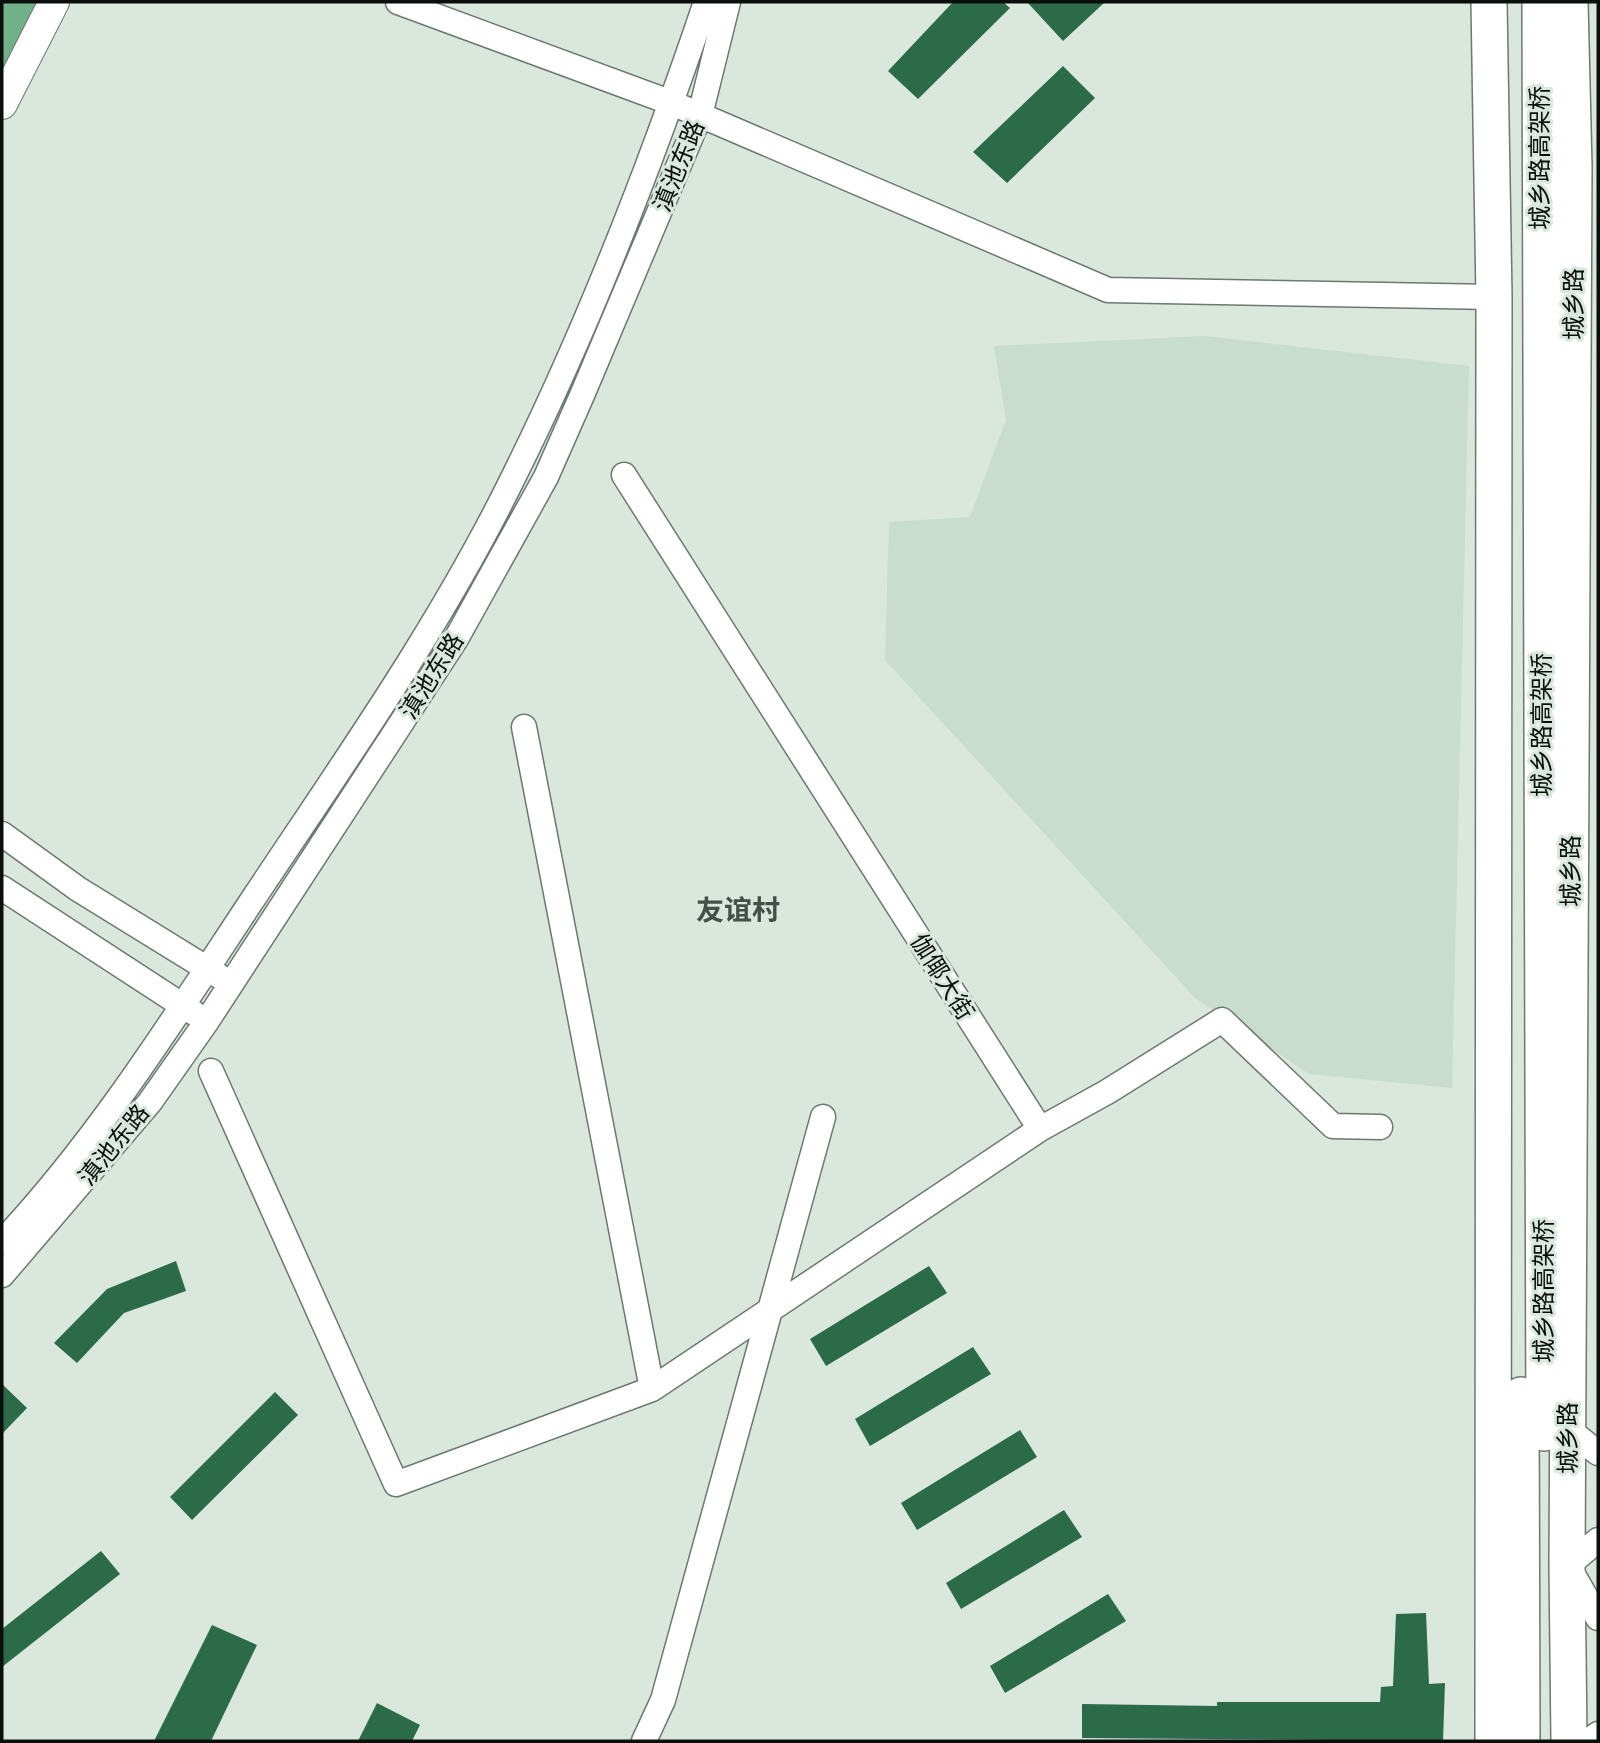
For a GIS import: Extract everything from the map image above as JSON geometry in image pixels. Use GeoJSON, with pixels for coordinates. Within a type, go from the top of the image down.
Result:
{"type":"FeatureCollection","features":[{"type":"Feature","properties":{"kind":"highway"},"geometry":{"type":"LineString","coordinates":[[1489,2],[1494,297],[1493,1741]]}},
{"type":"Feature","properties":{"kind":"highway","name":"城乡路高架桥"},"geometry":{"type":"LineString","coordinates":[[1520,2],[1522,1741]]}},
{"type":"Feature","properties":{"kind":"highway","name":"城乡路高架桥"},"geometry":{"type":"LineString","coordinates":[[1540,2],[1545,1741]]}},
{"type":"Feature","properties":{"kind":"highway","name":"城乡路"},"geometry":{"type":"LineString","coordinates":[[1569,1741],[1583,1572],[1569,1430],[1586,170],[1570,2]]}},
{"type":"Feature","properties":{"kind":"main road"},"geometry":{"type":"LineString","coordinates":[[2,104],[54,2]]}},
{"type":"Feature","properties":{"kind":"street"},"geometry":{"type":"LineString","coordinates":[[398,2],[672,103],[1108,290],[1494,297]]}},
{"type":"Feature","properties":{"kind":"street","name":"滇池东路"},"geometry":{"type":"LineString","coordinates":[[2,1242],[54,1181],[182,1006],[408,661],[510,485],[556,385],[672,103],[706,2]]}},
{"type":"Feature","properties":{"kind":"street","name":"滇池东路"},"geometry":{"type":"LineString","coordinates":[[2,1275],[150,1102],[207,1021],[456,639],[534,500],[583,393],[700,115],[728,2]]}},
{"type":"Feature","properties":{"kind":"street","name":"伽倻大街"},"geometry":{"type":"LineString","coordinates":[[624,475],[1040,1129]]}},
{"type":"Feature","properties":{"kind":"street"},"geometry":{"type":"LineString","coordinates":[[524,727],[652,1389]]}},
{"type":"Feature","properties":{"kind":"street"},"geometry":{"type":"LineString","coordinates":[[2,834],[78,889],[231,984]]}},
{"type":"Feature","properties":{"kind":"street"},"geometry":{"type":"LineString","coordinates":[[2,888],[207,1021]]}},
{"type":"Feature","properties":{"kind":"street"},"geometry":{"type":"LineString","coordinates":[[211,1071],[396,1485],[652,1389],[1040,1129],[1107,1092],[1222,1020],[1333,1126],[1380,1127]]}},
{"type":"Feature","properties":{"kind":"street"},"geometry":{"type":"LineString","coordinates":[[644,1741],[663,1700],[823,1117]]}},
{"type":"Feature","properties":{"kind":"street"},"geometry":{"type":"LineString","coordinates":[[1569,1430],[1598,1454]]}},
{"type":"Feature","properties":{"kind":"street"},"geometry":{"type":"LineString","coordinates":[[1598,1540],[1583,1572],[1598,1618]]}},
{"type":"Feature","properties":{"kind":"street"},"geometry":{"type":"LineString","coordinates":[[1588,1741],[1598,1734]]}},
{"type":"Feature","properties":{"kind":"shaded area"},"geometry":{"type":"Polygon","coordinates":[[[1205,336],[1469,366],[1452,1088],[1309,1074],[1195,998],[885,660],[889,522],[970,517],[1006,420],[994,346],[1205,336]]]}},
{"type":"Feature","properties":{"kind":"green space"},"geometry":{"type":"Polygon","coordinates":[[[2,2],[41,2],[2,74],[2,2]]]}},
{"type":"Feature","properties":{"kind":"building"},"geometry":{"type":"Polygon","coordinates":[[[953,2],[1003,2],[1010,8],[918,99],[888,71],[953,2]]]}},
{"type":"Feature","properties":{"kind":"building"},"geometry":{"type":"Polygon","coordinates":[[[1027,2],[1105,2],[1063,41],[1027,2]]]}},
{"type":"Feature","properties":{"kind":"building"},"geometry":{"type":"Polygon","coordinates":[[[1063,66],[1095,98],[1007,183],[973,152],[1063,66]]]}},
{"type":"Feature","properties":{"kind":"building"},"geometry":{"type":"Polygon","coordinates":[[[176,1261],[186,1291],[124,1313],[77,1363],[54,1343],[107,1289],[176,1261]]]}},
{"type":"Feature","properties":{"kind":"building"},"geometry":{"type":"Polygon","coordinates":[[[929,1266],[947,1293],[826,1366],[810,1339],[929,1266]]]}},
{"type":"Feature","properties":{"kind":"building"},"geometry":{"type":"Polygon","coordinates":[[[973,1347],[991,1374],[870,1446],[855,1419],[973,1347]]]}},
{"type":"Feature","properties":{"kind":"building"},"geometry":{"type":"Polygon","coordinates":[[[2,1384],[27,1408],[2,1434],[2,1384]]]}},
{"type":"Feature","properties":{"kind":"building"},"geometry":{"type":"Polygon","coordinates":[[[275,1392],[298,1415],[192,1520],[170,1497],[275,1392]]]}},
{"type":"Feature","properties":{"kind":"building"},"geometry":{"type":"Polygon","coordinates":[[[1020,1430],[1037,1457],[917,1530],[901,1503],[1020,1430]]]}},
{"type":"Feature","properties":{"kind":"building"},"geometry":{"type":"Polygon","coordinates":[[[1064,1510],[1082,1537],[961,1609],[946,1583],[1064,1510]]]}},
{"type":"Feature","properties":{"kind":"building"},"geometry":{"type":"Polygon","coordinates":[[[101,1551],[120,1574],[2,1667],[2,1629],[101,1551]]]}},
{"type":"Feature","properties":{"kind":"building"},"geometry":{"type":"Polygon","coordinates":[[[1108,1594],[1126,1621],[1005,1693],[990,1666],[1108,1594]]]}},
{"type":"Feature","properties":{"kind":"building"},"geometry":{"type":"Polygon","coordinates":[[[1426,1613],[1429,1684],[1445,1683],[1443,1741],[1082,1738],[1082,1704],[1217,1706],[1217,1702],[1380,1702],[1381,1687],[1393,1686],[1396,1614],[1426,1613]]]}},
{"type":"Feature","properties":{"kind":"building"},"geometry":{"type":"Polygon","coordinates":[[[212,1625],[257,1645],[211,1741],[154,1741],[212,1625]]]}},
{"type":"Feature","properties":{"kind":"building"},"geometry":{"type":"Polygon","coordinates":[[[377,1703],[420,1725],[412,1741],[358,1741],[377,1703]]]}},
{"type":"Feature","properties":{"kind":"district","name":"友谊村"},"geometry":{"type":"Point","coordinates":[738,910]}}]}
